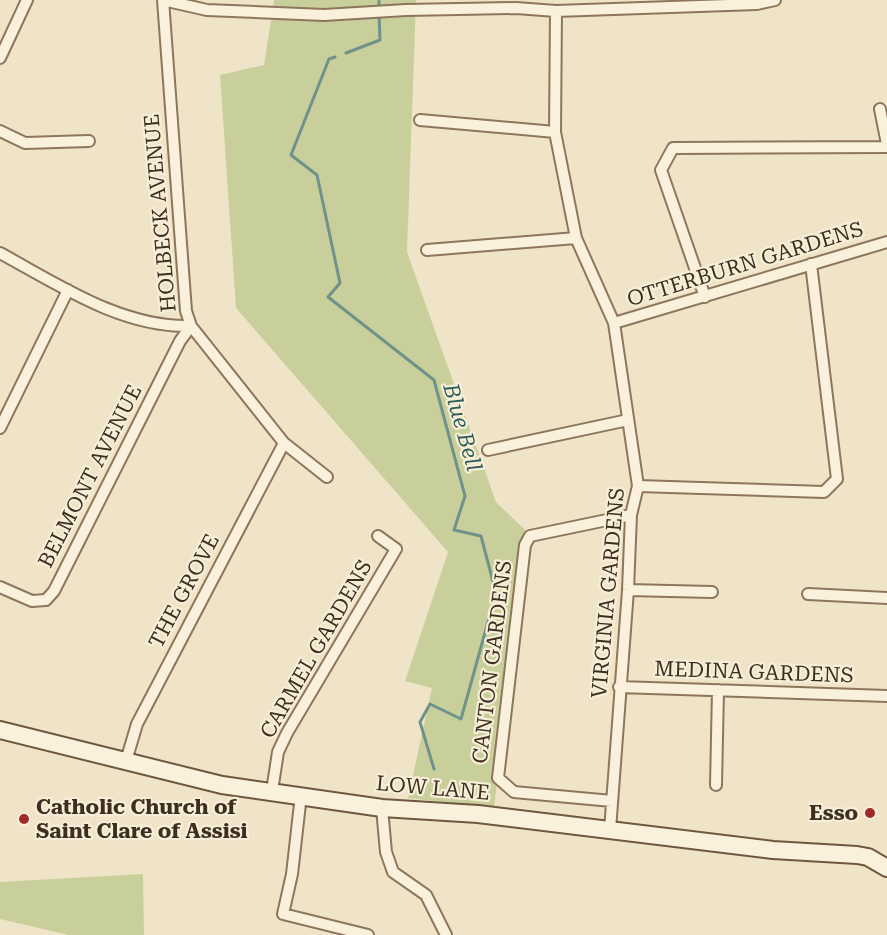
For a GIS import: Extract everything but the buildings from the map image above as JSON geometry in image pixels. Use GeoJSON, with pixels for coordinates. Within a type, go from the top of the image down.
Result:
{"type":"FeatureCollection","features":[{"type":"Feature","properties":{"kind":"main road","name":"LOW LANE"},"geometry":{"type":"LineString","coordinates":[[0,730],[222,785],[382,808],[478,814],[773,850],[809,850],[868,858],[887,855]]}},
{"type":"Feature","properties":{"kind":"main road","name":"LOW LANE"},"geometry":{"type":"LineString","coordinates":[[868,858],[887,868]]}},
{"type":"Feature","properties":{"kind":"street"},"geometry":{"type":"LineString","coordinates":[[0,58],[27,0]]}},
{"type":"Feature","properties":{"kind":"street"},"geometry":{"type":"LineString","coordinates":[[163,0],[324,15],[516,4],[556,11],[757,4],[775,0]]}},
{"type":"Feature","properties":{"kind":"street","name":"HOLBECK AVENUE"},"geometry":{"type":"LineString","coordinates":[[163,0],[186,311],[191,327],[284,443],[327,477]]}},
{"type":"Feature","properties":{"kind":"street","name":"VIRGINIA GARDENS"},"geometry":{"type":"LineString","coordinates":[[556,11],[555,132],[576,238],[614,323],[638,486],[631,515],[628,590],[610,830]]}},
{"type":"Feature","properties":{"kind":"street"},"geometry":{"type":"LineString","coordinates":[[705,297],[662,170],[673,148],[887,146],[880,109]]}},
{"type":"Feature","properties":{"kind":"street"},"geometry":{"type":"LineString","coordinates":[[420,120],[555,132]]}},
{"type":"Feature","properties":{"kind":"street"},"geometry":{"type":"LineString","coordinates":[[0,131],[25,143],[89,141]]}},
{"type":"Feature","properties":{"kind":"street"},"geometry":{"type":"LineString","coordinates":[[427,250],[576,238]]}},
{"type":"Feature","properties":{"kind":"street","name":"OTTERBURN GARDENS"},"geometry":{"type":"LineString","coordinates":[[614,323],[887,242]]}},
{"type":"Feature","properties":{"kind":"street"},"geometry":{"type":"LineString","coordinates":[[0,253],[68,290],[124,316],[171,327],[191,327]]}},
{"type":"Feature","properties":{"kind":"street"},"geometry":{"type":"LineString","coordinates":[[638,486],[824,492],[837,479],[812,264]]}},
{"type":"Feature","properties":{"kind":"street"},"geometry":{"type":"LineString","coordinates":[[0,428],[68,290]]}},
{"type":"Feature","properties":{"kind":"street","name":"BELMONT AVENUE"},"geometry":{"type":"LineString","coordinates":[[0,587],[32,601],[46,600],[54,591],[180,341],[191,327]]}},
{"type":"Feature","properties":{"kind":"street"},"geometry":{"type":"LineString","coordinates":[[488,450],[628,420]]}},
{"type":"Feature","properties":{"kind":"street","name":"THE GROVE"},"geometry":{"type":"LineString","coordinates":[[126,761],[137,724],[284,443]]}},
{"type":"Feature","properties":{"kind":"street","name":"CANTON GARDENS"},"geometry":{"type":"LineString","coordinates":[[612,801],[514,792],[498,778],[525,545],[530,536],[631,515]]}},
{"type":"Feature","properties":{"kind":"street","name":"CARMEL GARDENS"},"geometry":{"type":"LineString","coordinates":[[272,791],[278,752],[287,733],[396,549],[378,536]]}},
{"type":"Feature","properties":{"kind":"street"},"geometry":{"type":"LineString","coordinates":[[628,590],[712,592]]}},
{"type":"Feature","properties":{"kind":"street"},"geometry":{"type":"LineString","coordinates":[[808,594],[887,598]]}},
{"type":"Feature","properties":{"kind":"street","name":"MEDINA GARDENS"},"geometry":{"type":"LineString","coordinates":[[619,687],[887,696]]}},
{"type":"Feature","properties":{"kind":"street"},"geometry":{"type":"LineString","coordinates":[[716,785],[718,690]]}},
{"type":"Feature","properties":{"kind":"street"},"geometry":{"type":"LineString","coordinates":[[301,795],[292,874],[283,914],[368,935]]}},
{"type":"Feature","properties":{"kind":"street"},"geometry":{"type":"LineString","coordinates":[[382,808],[384,842],[393,872],[426,895],[446,935]]}},
{"type":"Feature","properties":{"kind":"green space"},"geometry":{"type":"Polygon","coordinates":[[[274,0],[416,0],[407,252],[496,502],[525,530],[519,549],[519,595],[494,808],[408,798],[432,688],[405,681],[448,552],[236,308],[220,75],[264,65],[274,0]]]}},
{"type":"Feature","properties":{"kind":"green space"},"geometry":{"type":"Polygon","coordinates":[[[143,874],[144,935],[69,935],[0,919],[0,882],[143,874]]]}},
{"type":"Feature","properties":{"kind":"waterway","name":"Blue Bell"},"geometry":{"type":"LineString","coordinates":[[379,0],[379,8]]}},
{"type":"Feature","properties":{"kind":"waterway","name":"Blue Bell"},"geometry":{"type":"LineString","coordinates":[[346,53],[380,40],[379,15]]}},
{"type":"Feature","properties":{"kind":"waterway","name":"Blue Bell"},"geometry":{"type":"LineString","coordinates":[[335,57],[329,59],[291,155],[317,175],[340,283],[328,297],[434,380],[465,496],[454,530],[481,536],[496,593],[461,719],[430,704],[420,722],[434,769]]}},
{"type":"Feature","properties":{"kind":"place","name":"Esso"},"geometry":{"type":"Point","coordinates":[870,813]}},
{"type":"Feature","properties":{"kind":"place","name":"Catholic Church of Saint Clare of Assisi"},"geometry":{"type":"Point","coordinates":[24,819]}}]}
